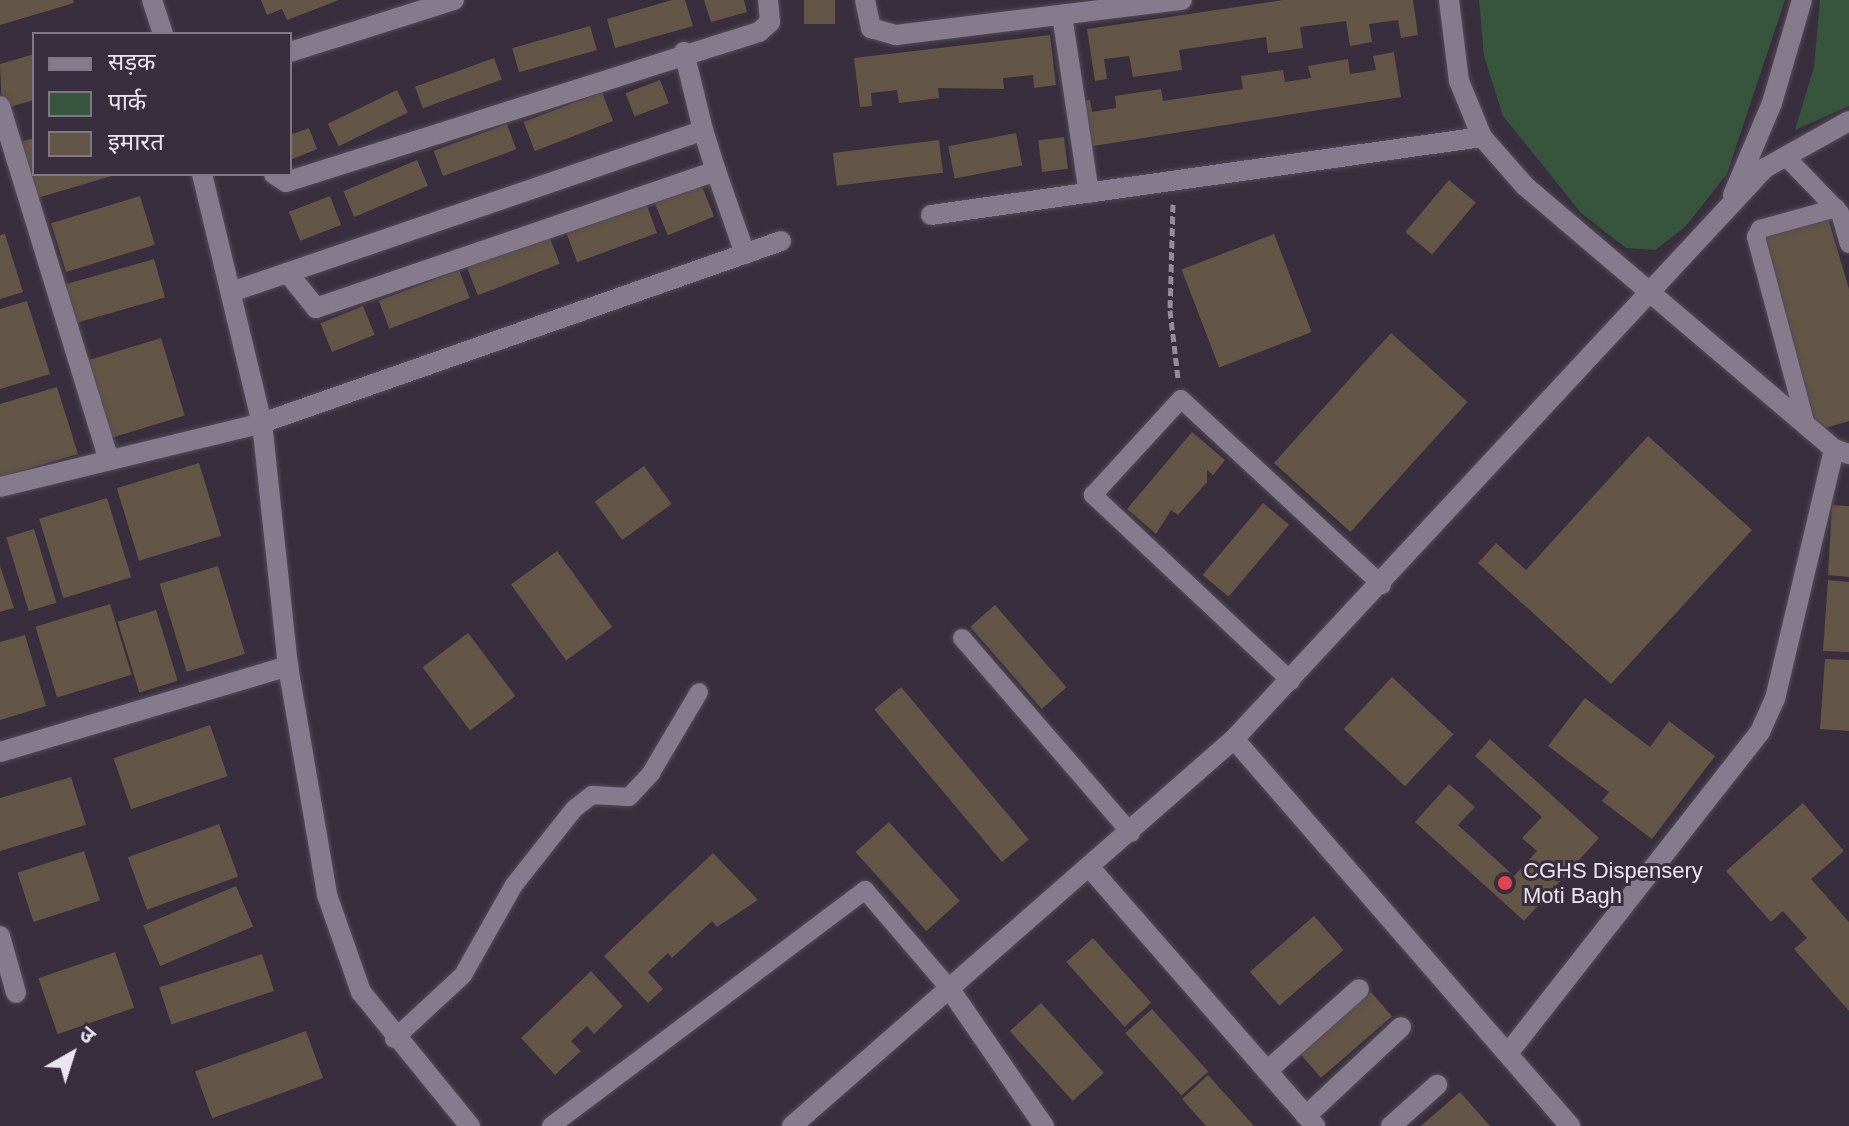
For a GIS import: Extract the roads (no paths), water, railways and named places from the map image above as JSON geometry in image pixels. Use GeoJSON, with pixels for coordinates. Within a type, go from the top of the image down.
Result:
{"type":"FeatureCollection","features":[{"type":"Feature","properties":{"kind":"street"},"geometry":{"type":"LineString","coordinates":[[152,0],[162,32]]}},
{"type":"Feature","properties":{"kind":"street"},"geometry":{"type":"LineString","coordinates":[[292,51],[454,0]]}},
{"type":"Feature","properties":{"kind":"street"},"geometry":{"type":"LineString","coordinates":[[277,176],[286,182],[684,52],[759,32],[770,22],[768,0]]}},
{"type":"Feature","properties":{"kind":"street"},"geometry":{"type":"LineString","coordinates":[[865,0],[871,28],[896,35],[1182,0]]}},
{"type":"Feature","properties":{"kind":"street"},"geometry":{"type":"LineString","coordinates":[[1449,0],[1459,81],[1482,137],[1525,186],[1806,425],[1844,449],[1775,699],[1760,732],[1509,1052]]}},
{"type":"Feature","properties":{"kind":"street"},"geometry":{"type":"LineString","coordinates":[[1727,210],[1772,103],[1802,0]]}},
{"type":"Feature","properties":{"kind":"street"},"geometry":{"type":"LineString","coordinates":[[1062,15],[1089,193]]}},
{"type":"Feature","properties":{"kind":"street"},"geometry":{"type":"LineString","coordinates":[[684,52],[703,130],[745,254]]}},
{"type":"Feature","properties":{"kind":"street"},"geometry":{"type":"LineString","coordinates":[[0,106],[109,460]]}},
{"type":"Feature","properties":{"kind":"street"},"geometry":{"type":"LineString","coordinates":[[792,1126],[1091,869],[1234,739],[1382,585],[1727,210],[1785,156],[1849,121]]}},
{"type":"Feature","properties":{"kind":"street"},"geometry":{"type":"LineString","coordinates":[[234,291],[703,130]]}},
{"type":"Feature","properties":{"kind":"street"},"geometry":{"type":"LineString","coordinates":[[931,215],[1482,137]]}},
{"type":"Feature","properties":{"kind":"street"},"geometry":{"type":"LineString","coordinates":[[288,273],[316,308],[716,171]]}},
{"type":"Feature","properties":{"kind":"street"},"geometry":{"type":"LineString","coordinates":[[203,176],[234,291],[262,423],[288,666],[327,895],[361,992],[394,1039],[470,1126]]}},
{"type":"Feature","properties":{"kind":"street"},"geometry":{"type":"LineString","coordinates":[[0,487],[262,423],[781,241]]}},
{"type":"Feature","properties":{"kind":"street"},"geometry":{"type":"LineString","coordinates":[[0,752],[288,666]]}},
{"type":"Feature","properties":{"kind":"street"},"geometry":{"type":"LineString","coordinates":[[1234,739],[1509,1052],[1570,1126]]}},
{"type":"Feature","properties":{"kind":"street"},"geometry":{"type":"LineString","coordinates":[[1091,869],[1310,1121],[1401,1027]]}},
{"type":"Feature","properties":{"kind":"street"},"geometry":{"type":"LineString","coordinates":[[0,936],[16,993]]}},
{"type":"Feature","properties":{"kind":"street"},"geometry":{"type":"LineString","coordinates":[[949,988],[1041,1125]]}},
{"type":"Feature","properties":{"kind":"street"},"geometry":{"type":"LineString","coordinates":[[1267,1071],[1359,989]]}},
{"type":"Feature","properties":{"kind":"street"},"geometry":{"type":"LineString","coordinates":[[1391,1126],[1437,1085]]}},
{"type":"Feature","properties":{"kind":"lane"},"geometry":{"type":"LineString","coordinates":[[1785,156],[1836,208],[1849,244]]}},
{"type":"Feature","properties":{"kind":"lane"},"geometry":{"type":"LineString","coordinates":[[1806,425],[1756,237],[1760,229],[1836,208]]}},
{"type":"Feature","properties":{"kind":"lane"},"geometry":{"type":"LineString","coordinates":[[1291,681],[1093,495],[1181,399],[1382,585]]}},
{"type":"Feature","properties":{"kind":"lane"},"geometry":{"type":"LineString","coordinates":[[962,638],[1131,833]]}},
{"type":"Feature","properties":{"kind":"lane"},"geometry":{"type":"LineString","coordinates":[[394,1039],[463,975],[514,885],[574,809],[592,795],[629,797],[651,773],[699,692]]}},
{"type":"Feature","properties":{"kind":"lane"},"geometry":{"type":"LineString","coordinates":[[551,1126],[865,890],[949,988]]}},
{"type":"Feature","properties":{"kind":"place","name":"CGHS Dispensery Moti Bagh"},"geometry":{"type":"Point","coordinates":[1505,883]}}]}
